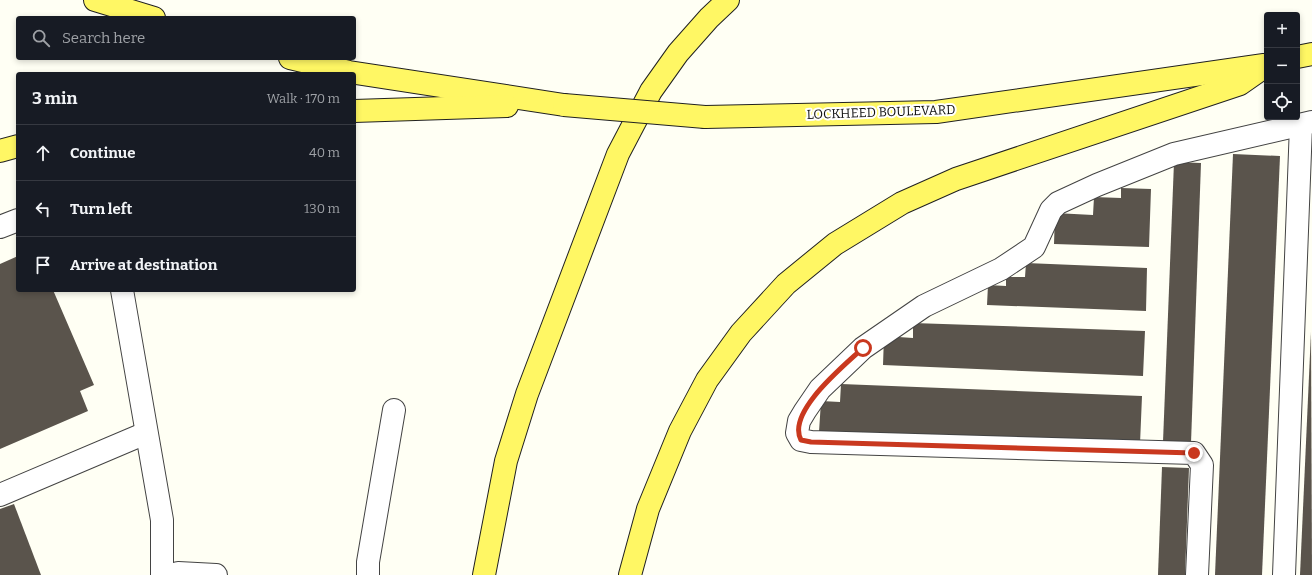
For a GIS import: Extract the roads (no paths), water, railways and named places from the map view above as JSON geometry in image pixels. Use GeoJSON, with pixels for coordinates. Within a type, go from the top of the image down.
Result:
{"type":"FeatureCollection","features":[{"type":"Feature","properties":{"kind":"main road"},"geometry":{"type":"LineString","coordinates":[[95,0],[147,16]]}},
{"type":"Feature","properties":{"kind":"main road"},"geometry":{"type":"LineString","coordinates":[[484,575],[506,461],[527,394],[618,154],[651,90],[678,53],[709,18],[728,0]]}},
{"type":"Feature","properties":{"kind":"main road"},"geometry":{"type":"LineString","coordinates":[[1300,56],[1312,54]]}},
{"type":"Feature","properties":{"kind":"main road"},"geometry":{"type":"LineString","coordinates":[[299,60],[352,72]]}},
{"type":"Feature","properties":{"kind":"main road","name":"LOCKHEED BOULEVARD"},"geometry":{"type":"LineString","coordinates":[[564,104],[705,117],[936,112],[1264,65]]}},
{"type":"Feature","properties":{"kind":"main road"},"geometry":{"type":"LineString","coordinates":[[630,575],[648,509],[680,431],[707,380],[741,333],[786,284],[835,244],[902,203],[956,178],[1240,84],[1264,67]]}},
{"type":"Feature","properties":{"kind":"main road"},"geometry":{"type":"LineString","coordinates":[[356,73],[564,104]]}},
{"type":"Feature","properties":{"kind":"main road"},"geometry":{"type":"LineString","coordinates":[[356,111],[564,104]]}},
{"type":"Feature","properties":{"kind":"main road"},"geometry":{"type":"LineString","coordinates":[[0,151],[16,147]]}},
{"type":"Feature","properties":{"kind":"lane"},"geometry":{"type":"LineString","coordinates":[[1197,575],[1202,464],[1194,453],[811,442],[801,440],[797,433],[799,421],[820,389],[863,348],[924,306],[1001,269],[1034,247],[1051,210],[1058,203],[1097,184],[1174,154],[1306,123],[1284,575]]}},
{"type":"Feature","properties":{"kind":"lane"},"geometry":{"type":"LineString","coordinates":[[0,226],[16,221]]}},
{"type":"Feature","properties":{"kind":"lane"},"geometry":{"type":"LineString","coordinates":[[122,292],[162,520],[162,575]]}},
{"type":"Feature","properties":{"kind":"lane"},"geometry":{"type":"LineString","coordinates":[[368,575],[368,562],[394,410]]}},
{"type":"Feature","properties":{"kind":"lane"},"geometry":{"type":"LineString","coordinates":[[0,494],[146,433]]}},
{"type":"Feature","properties":{"kind":"lane"},"geometry":{"type":"LineString","coordinates":[[171,575],[178,573],[216,575]]}}]}
